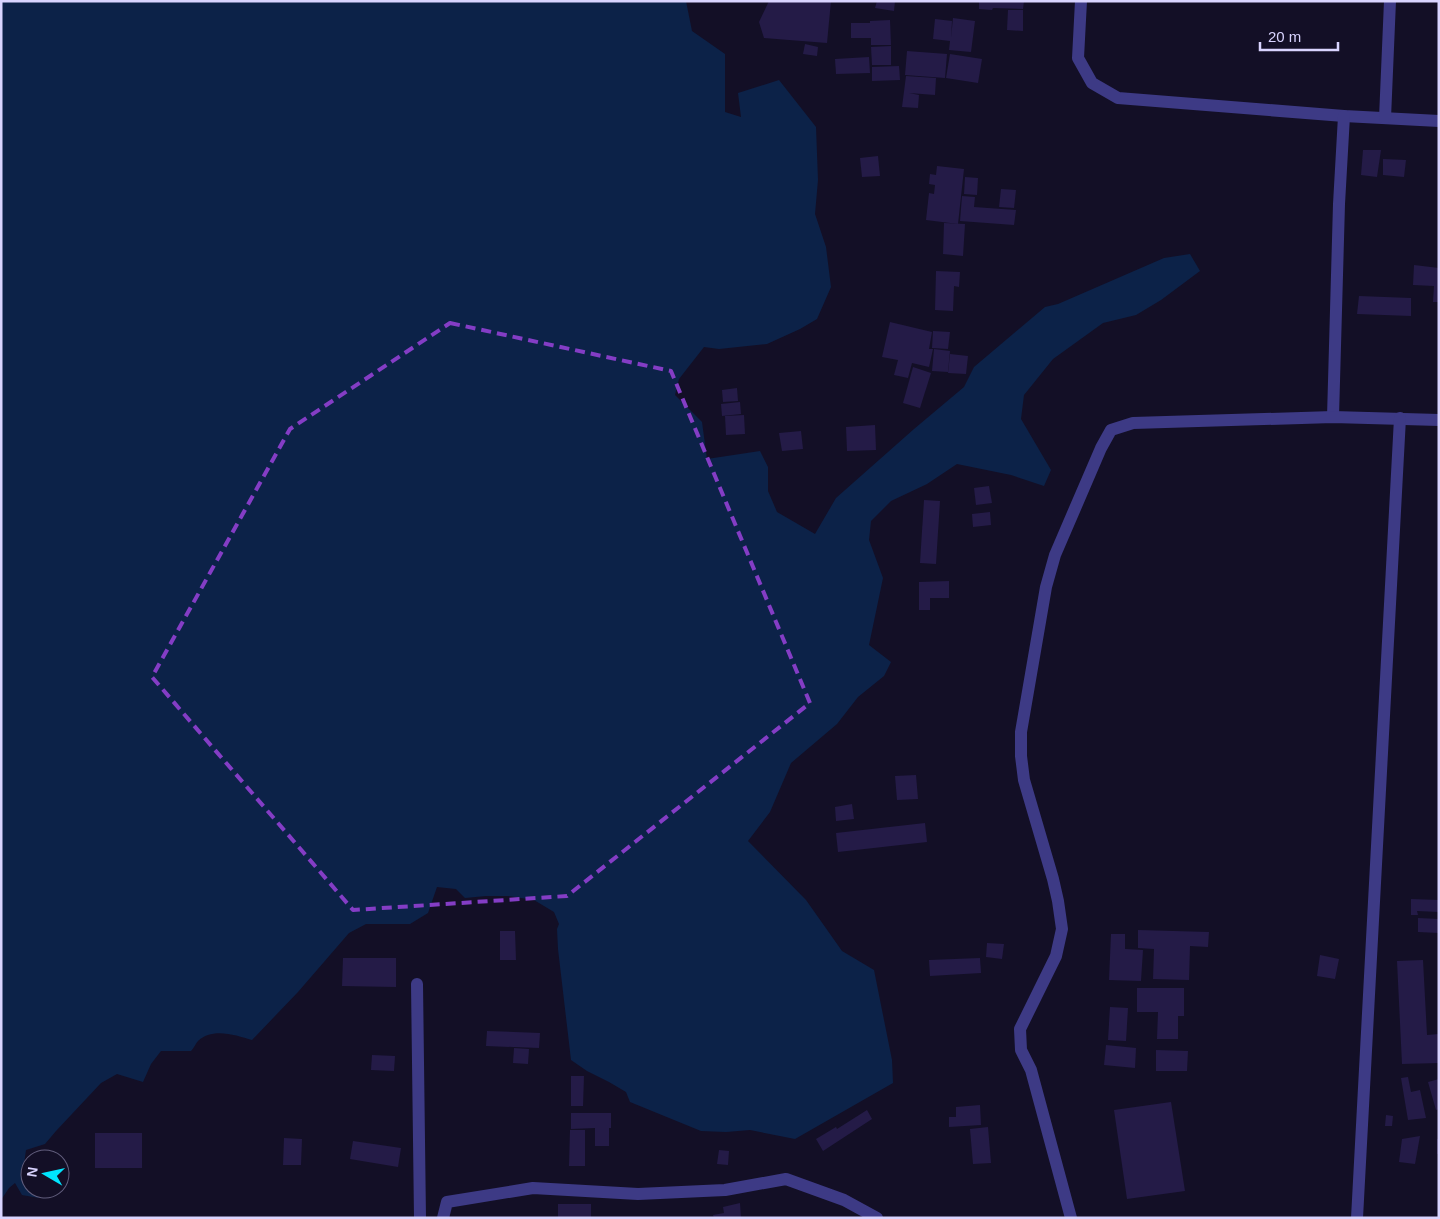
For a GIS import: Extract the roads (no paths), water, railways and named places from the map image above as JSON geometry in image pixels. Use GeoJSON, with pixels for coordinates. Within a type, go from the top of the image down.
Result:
{"type":"FeatureCollection","features":[{"type":"Feature","properties":{"kind":"street"},"geometry":{"type":"LineString","coordinates":[[1081,1],[1078,58],[1092,83],[1118,98],[1344,116],[1439,121]]}},
{"type":"Feature","properties":{"kind":"street"},"geometry":{"type":"LineString","coordinates":[[1385,118],[1390,1]]}},
{"type":"Feature","properties":{"kind":"street"},"geometry":{"type":"LineString","coordinates":[[1332,417],[1344,116]]}},
{"type":"Feature","properties":{"kind":"street"},"geometry":{"type":"LineString","coordinates":[[1071,1218],[1031,1070],[1020,1050],[1020,1029],[1056,956],[1062,929],[1053,879],[1024,780],[1021,732],[1037,631],[1055,555],[1101,448],[1111,430],[1133,423],[1332,417],[1439,420]]}},
{"type":"Feature","properties":{"kind":"street"},"geometry":{"type":"LineString","coordinates":[[1357,1218],[1400,418]]}},
{"type":"Feature","properties":{"kind":"street"},"geometry":{"type":"LineString","coordinates":[[417,984],[420,1218]]}},
{"type":"Feature","properties":{"kind":"street"},"geometry":{"type":"LineString","coordinates":[[443,1218],[448,1202],[533,1188],[638,1194],[725,1190],[786,1179],[844,1200],[876,1218]]}},
{"type":"Feature","properties":{"kind":"water"},"geometry":{"type":"Polygon","coordinates":[[[1,1],[686,1],[692,31],[725,54],[725,112],[741,117],[738,93],[779,80],[816,127],[818,180],[815,214],[826,247],[831,287],[817,319],[800,329],[767,344],[719,349],[704,347],[679,379],[675,395],[702,422],[707,459],[760,451],[768,467],[768,491],[777,512],[815,534],[836,498],[964,387],[974,367],[1045,307],[1058,304],[1164,258],[1190,254],[1200,271],[1161,300],[1136,315],[1103,323],[1053,359],[1024,395],[1021,419],[1051,470],[1044,486],[1011,475],[957,464],[927,484],[891,501],[871,521],[869,540],[883,578],[869,645],[891,662],[884,676],[858,697],[837,724],[791,763],[770,812],[748,841],[806,900],[842,951],[874,970],[892,1060],[893,1083],[795,1139],[750,1130],[726,1132],[701,1131],[630,1102],[626,1092],[571,1060],[558,949],[557,929],[559,924],[554,912],[534,900],[508,896],[465,898],[456,889],[437,887],[428,913],[410,924],[366,924],[349,933],[298,992],[252,1040],[224,1033],[210,1034],[198,1041],[191,1051],[161,1051],[151,1064],[143,1082],[117,1074],[101,1083],[45,1144],[29,1149],[20,1149],[20,1192],[15,1183],[1,1200],[1,1]]]}}]}
